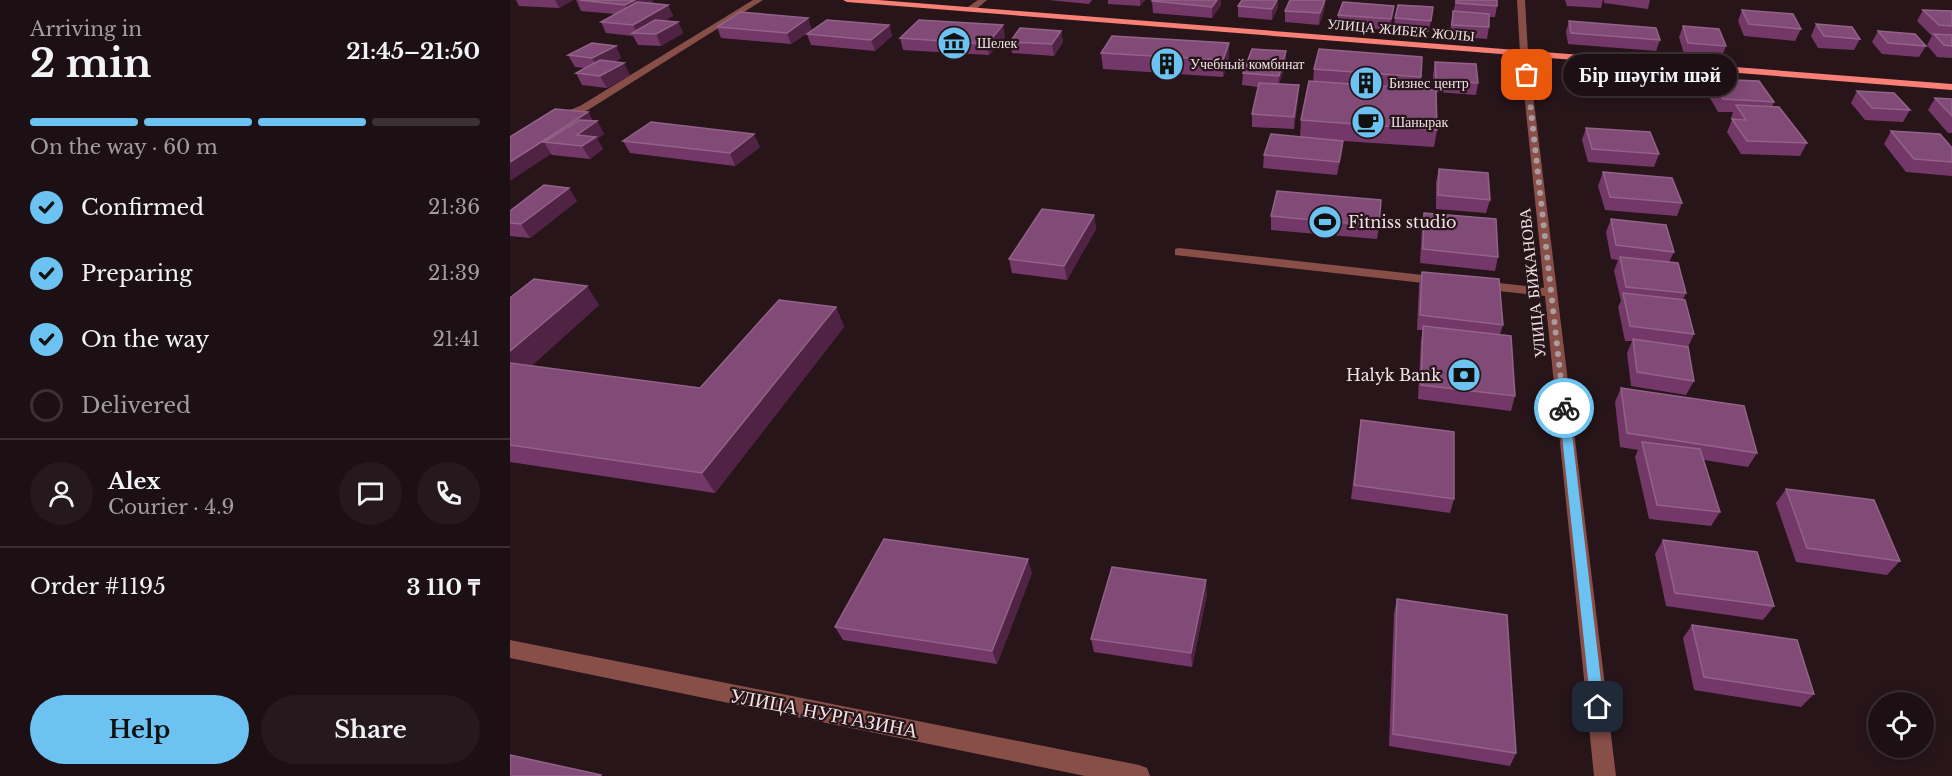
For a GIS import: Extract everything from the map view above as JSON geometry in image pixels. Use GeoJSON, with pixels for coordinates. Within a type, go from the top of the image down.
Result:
{"type":"FeatureCollection","features":[{"type":"Feature","properties":{"kind":"main road","name":"УЛИЦА ЖИБЕК ЖОЛЫ"},"geometry":{"type":"LineString","coordinates":[[847,0],[1952,87]]}},
{"type":"Feature","properties":{"kind":"street"},"geometry":{"type":"LineString","coordinates":[[552,118],[585,108],[759,0]]}},
{"type":"Feature","properties":{"kind":"street"},"geometry":{"type":"LineString","coordinates":[[971,9],[983,0]]}},
{"type":"Feature","properties":{"kind":"street","name":"УЛИЦА БИЖАНОВА"},"geometry":{"type":"LineString","coordinates":[[1521,0],[1524,53],[1605,776]]}},
{"type":"Feature","properties":{"kind":"street"},"geometry":{"type":"LineString","coordinates":[[1179,252],[1551,293]]}},
{"type":"Feature","properties":{"kind":"street","name":"УЛИЦА НУРГАЗИНА"},"geometry":{"type":"LineString","coordinates":[[510,649],[1139,776]]}},
{"type":"Feature","properties":{"kind":"building"},"geometry":{"type":"Polygon","coordinates":[[[579,0],[635,0],[625,5],[579,0]]]}},
{"type":"Feature","properties":{"kind":"building"},"geometry":{"type":"Polygon","coordinates":[[[1153,0],[1217,0],[1212,7],[1153,0]]]}},
{"type":"Feature","properties":{"kind":"building"},"geometry":{"type":"Polygon","coordinates":[[[1242,0],[1277,0],[1272,9],[1238,6],[1242,0]]]}},
{"type":"Feature","properties":{"kind":"building"},"geometry":{"type":"Polygon","coordinates":[[[1290,0],[1325,0],[1320,13],[1285,11],[1290,0]]]}},
{"type":"Feature","properties":{"kind":"building"},"geometry":{"type":"Polygon","coordinates":[[[1456,0],[1497,0],[1497,6],[1456,3],[1456,0]]]}},
{"type":"Feature","properties":{"kind":"building"},"geometry":{"type":"Polygon","coordinates":[[[637,2],[668,5],[633,25],[601,22],[637,2]]]}},
{"type":"Feature","properties":{"kind":"building"},"geometry":{"type":"Polygon","coordinates":[[[1343,2],[1394,6],[1391,19],[1338,15],[1343,2]]]}},
{"type":"Feature","properties":{"kind":"building"},"geometry":{"type":"Polygon","coordinates":[[[1398,5],[1433,7],[1431,21],[1395,18],[1398,5]]]}},
{"type":"Feature","properties":{"kind":"building"},"geometry":{"type":"Polygon","coordinates":[[[1742,10],[1793,14],[1801,29],[1749,24],[1742,10]]]}},
{"type":"Feature","properties":{"kind":"building"},"geometry":{"type":"Polygon","coordinates":[[[1923,10],[1952,11],[1952,26],[1939,25],[1923,10]]]}},
{"type":"Feature","properties":{"kind":"building"},"geometry":{"type":"Polygon","coordinates":[[[1453,11],[1489,14],[1489,27],[1452,25],[1453,11]]]}},
{"type":"Feature","properties":{"kind":"building"},"geometry":{"type":"Polygon","coordinates":[[[740,12],[808,18],[787,33],[717,27],[740,12]]]}},
{"type":"Feature","properties":{"kind":"building"},"geometry":{"type":"Polygon","coordinates":[[[655,20],[678,22],[656,34],[632,33],[655,20]]]}},
{"type":"Feature","properties":{"kind":"building"},"geometry":{"type":"Polygon","coordinates":[[[827,20],[889,25],[871,40],[807,34],[827,20]]]}},
{"type":"Feature","properties":{"kind":"building"},"geometry":{"type":"Polygon","coordinates":[[[919,20],[1003,25],[987,44],[900,38],[919,20]]]}},
{"type":"Feature","properties":{"kind":"building"},"geometry":{"type":"Polygon","coordinates":[[[1569,21],[1656,28],[1660,40],[1571,33],[1569,21]]]}},
{"type":"Feature","properties":{"kind":"building"},"geometry":{"type":"Polygon","coordinates":[[[1816,24],[1852,27],[1860,39],[1824,36],[1816,24]]]}},
{"type":"Feature","properties":{"kind":"building"},"geometry":{"type":"Polygon","coordinates":[[[1683,26],[1719,29],[1726,46],[1688,43],[1683,26]]]}},
{"type":"Feature","properties":{"kind":"building"},"geometry":{"type":"Polygon","coordinates":[[[1020,28],[1061,31],[1052,44],[1010,42],[1020,28]]]}},
{"type":"Feature","properties":{"kind":"building"},"geometry":{"type":"Polygon","coordinates":[[[1878,31],[1915,34],[1926,46],[1888,43],[1878,31]]]}},
{"type":"Feature","properties":{"kind":"building"},"geometry":{"type":"Polygon","coordinates":[[[1934,34],[1952,35],[1952,46],[1944,45],[1934,34]]]}},
{"type":"Feature","properties":{"kind":"building"},"geometry":{"type":"Polygon","coordinates":[[[1112,36],[1229,43],[1223,60],[1101,53],[1112,36]]]}},
{"type":"Feature","properties":{"kind":"building"},"geometry":{"type":"Polygon","coordinates":[[[592,43],[616,46],[592,58],[568,55],[592,43]]]}},
{"type":"Feature","properties":{"kind":"building"},"geometry":{"type":"Polygon","coordinates":[[[1252,49],[1286,51],[1279,76],[1243,73],[1252,49]]]}},
{"type":"Feature","properties":{"kind":"building"},"geometry":{"type":"Polygon","coordinates":[[[1319,49],[1422,57],[1421,77],[1314,69],[1319,49]]]}},
{"type":"Feature","properties":{"kind":"building"},"geometry":{"type":"Polygon","coordinates":[[[600,60],[624,63],[600,76],[576,73],[600,60]]]}},
{"type":"Feature","properties":{"kind":"building"},"geometry":{"type":"Polygon","coordinates":[[[1435,62],[1476,64],[1478,83],[1436,80],[1435,62]]]}},
{"type":"Feature","properties":{"kind":"building"},"geometry":{"type":"Polygon","coordinates":[[[1665,73],[1685,74],[1688,86],[1667,84],[1665,73]]]}},
{"type":"Feature","properties":{"kind":"building"},"geometry":{"type":"Polygon","coordinates":[[[1710,79],[1759,81],[1774,102],[1723,99],[1710,79]]]}},
{"type":"Feature","properties":{"kind":"building"},"geometry":{"type":"Polygon","coordinates":[[[1309,81],[1436,90],[1437,130],[1301,120],[1309,81]]]}},
{"type":"Feature","properties":{"kind":"building"},"geometry":{"type":"Polygon","coordinates":[[[1259,83],[1299,85],[1294,117],[1252,114],[1259,83]]]}},
{"type":"Feature","properties":{"kind":"building"},"geometry":{"type":"Polygon","coordinates":[[[1857,91],[1894,93],[1910,110],[1872,108],[1857,91]]]}},
{"type":"Feature","properties":{"kind":"building"},"geometry":{"type":"Polygon","coordinates":[[[1935,98],[1952,99],[1952,116],[1935,98]]]}},
{"type":"Feature","properties":{"kind":"building"},"geometry":{"type":"Polygon","coordinates":[[[1736,105],[1779,107],[1807,143],[1747,141],[1732,119],[1746,120],[1736,105]]]}},
{"type":"Feature","properties":{"kind":"building"},"geometry":{"type":"Polygon","coordinates":[[[555,109],[588,112],[510,162],[510,137],[555,109]]]}},
{"type":"Feature","properties":{"kind":"building"},"geometry":{"type":"Polygon","coordinates":[[[579,120],[597,121],[577,135],[596,137],[582,146],[544,142],[579,120]]]}},
{"type":"Feature","properties":{"kind":"building"},"geometry":{"type":"Polygon","coordinates":[[[651,122],[754,134],[730,153],[623,141],[651,122]]]}},
{"type":"Feature","properties":{"kind":"building"},"geometry":{"type":"Polygon","coordinates":[[[1586,128],[1650,132],[1659,154],[1592,149],[1586,128]]]}},
{"type":"Feature","properties":{"kind":"building"},"geometry":{"type":"Polygon","coordinates":[[[1891,131],[1940,134],[1952,148],[1952,162],[1914,159],[1891,131]]]}},
{"type":"Feature","properties":{"kind":"building"},"geometry":{"type":"Polygon","coordinates":[[[1271,134],[1343,141],[1339,162],[1264,155],[1271,134]]]}},
{"type":"Feature","properties":{"kind":"building"},"geometry":{"type":"Polygon","coordinates":[[[1439,169],[1488,173],[1490,200],[1438,195],[1439,169]]]}},
{"type":"Feature","properties":{"kind":"building"},"geometry":{"type":"Polygon","coordinates":[[[1603,172],[1672,178],[1682,203],[1610,197],[1603,172]]]}},
{"type":"Feature","properties":{"kind":"building"},"geometry":{"type":"Polygon","coordinates":[[[544,185],[569,188],[521,224],[510,223],[510,211],[544,185]]]}},
{"type":"Feature","properties":{"kind":"building"},"geometry":{"type":"Polygon","coordinates":[[[1277,191],[1381,200],[1379,226],[1271,216],[1277,191]]]}},
{"type":"Feature","properties":{"kind":"building"},"geometry":{"type":"Polygon","coordinates":[[[1042,209],[1094,215],[1064,266],[1009,259],[1042,209]]]}},
{"type":"Feature","properties":{"kind":"building"},"geometry":{"type":"Polygon","coordinates":[[[1424,213],[1496,219],[1498,257],[1423,249],[1424,213]]]}},
{"type":"Feature","properties":{"kind":"building"},"geometry":{"type":"Polygon","coordinates":[[[1611,219],[1666,225],[1674,252],[1616,245],[1611,219]]]}},
{"type":"Feature","properties":{"kind":"building"},"geometry":{"type":"Polygon","coordinates":[[[1620,257],[1678,263],[1686,293],[1626,287],[1620,257]]]}},
{"type":"Feature","properties":{"kind":"building"},"geometry":{"type":"Polygon","coordinates":[[[1422,272],[1499,279],[1503,325],[1420,315],[1422,272]]]}},
{"type":"Feature","properties":{"kind":"building"},"geometry":{"type":"Polygon","coordinates":[[[534,279],[587,286],[510,351],[510,298],[534,279]]]}},
{"type":"Feature","properties":{"kind":"building"},"geometry":{"type":"Polygon","coordinates":[[[1623,293],[1685,300],[1694,334],[1630,326],[1623,293]]]}},
{"type":"Feature","properties":{"kind":"building"},"geometry":{"type":"Polygon","coordinates":[[[779,300],[836,307],[702,473],[510,445],[510,363],[700,388],[779,300]]]}},
{"type":"Feature","properties":{"kind":"building","name":"Halyk Bank"},"geometry":{"type":"Polygon","coordinates":[[[1423,326],[1511,336],[1515,396],[1421,385],[1423,326]]]}},
{"type":"Feature","properties":{"kind":"building"},"geometry":{"type":"Polygon","coordinates":[[[1633,339],[1688,347],[1694,381],[1637,372],[1633,339]]]}},
{"type":"Feature","properties":{"kind":"building"},"geometry":{"type":"Polygon","coordinates":[[[1621,388],[1744,406],[1757,453],[1627,433],[1621,388]]]}},
{"type":"Feature","properties":{"kind":"building"},"geometry":{"type":"Polygon","coordinates":[[[1361,420],[1454,432],[1454,499],[1354,485],[1361,420]]]}},
{"type":"Feature","properties":{"kind":"building"},"geometry":{"type":"Polygon","coordinates":[[[1642,442],[1700,449],[1720,512],[1657,505],[1642,442]]]}},
{"type":"Feature","properties":{"kind":"building"},"geometry":{"type":"Polygon","coordinates":[[[1786,489],[1874,500],[1900,561],[1807,548],[1786,489]]]}},
{"type":"Feature","properties":{"kind":"building"},"geometry":{"type":"Polygon","coordinates":[[[884,539],[1028,559],[992,651],[835,627],[884,539]]]}},
{"type":"Feature","properties":{"kind":"building"},"geometry":{"type":"Polygon","coordinates":[[[1663,540],[1757,552],[1774,606],[1675,593],[1663,540]]]}},
{"type":"Feature","properties":{"kind":"building"},"geometry":{"type":"Polygon","coordinates":[[[1112,567],[1206,580],[1191,653],[1091,639],[1112,567]]]}},
{"type":"Feature","properties":{"kind":"building"},"geometry":{"type":"Polygon","coordinates":[[[1397,599],[1507,615],[1516,753],[1393,734],[1397,599]]]}},
{"type":"Feature","properties":{"kind":"building"},"geometry":{"type":"Polygon","coordinates":[[[1692,625],[1797,640],[1814,694],[1704,677],[1692,625]]]}},
{"type":"Feature","properties":{"kind":"building"},"geometry":{"type":"Polygon","coordinates":[[[510,755],[601,775],[510,776],[510,755]]]}},
{"type":"Feature","properties":{"kind":"way so far"},"geometry":{"type":"LineString","coordinates":[[1527,75],[1564,408]]}},
{"type":"Feature","properties":{"kind":"place","name":"Шелек"},"geometry":{"type":"Point","coordinates":[954,43]}},
{"type":"Feature","properties":{"kind":"place","name":"Учебный комбинат"},"geometry":{"type":"Point","coordinates":[1167,64]}},
{"type":"Feature","properties":{"kind":"place","name":"Бір шәугім шәй"},"geometry":{"type":"Point","coordinates":[1527,75]}},
{"type":"Feature","properties":{"kind":"place","name":"Бизнес центр"},"geometry":{"type":"Point","coordinates":[1366,83]}},
{"type":"Feature","properties":{"kind":"place","name":"Шанырак"},"geometry":{"type":"Point","coordinates":[1368,122]}},
{"type":"Feature","properties":{"kind":"place","name":"Fitniss studio"},"geometry":{"type":"Point","coordinates":[1325,222]}},
{"type":"Feature","properties":{"kind":"place","name":"Halyk Bank"},"geometry":{"type":"Point","coordinates":[1464,375]}},
{"type":"Feature","properties":{"kind":"route"},"geometry":{"type":"LineString","coordinates":[[1564,408],[1598,707]]}}]}
